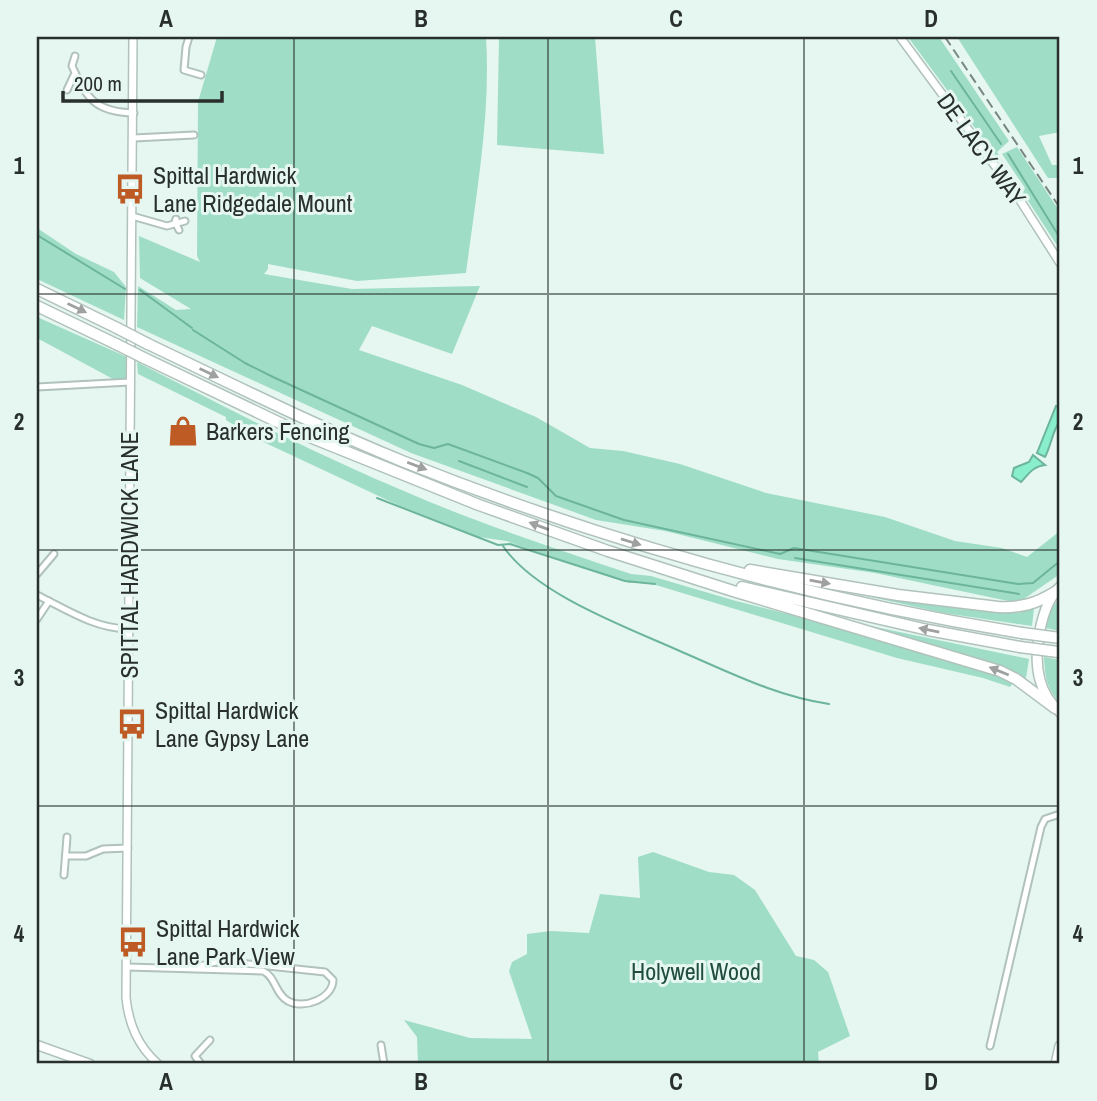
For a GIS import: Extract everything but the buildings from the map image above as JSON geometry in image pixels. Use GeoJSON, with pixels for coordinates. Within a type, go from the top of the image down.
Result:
{"type":"FeatureCollection","features":[{"type":"Feature","properties":{"kind":"highway"},"geometry":{"type":"LineString","coordinates":[[37,289],[299,416],[401,460],[557,518],[680,558],[887,609],[1060,638]]}},
{"type":"Feature","properties":{"kind":"highway"},"geometry":{"type":"LineString","coordinates":[[37,306],[305,435],[394,471],[548,530],[733,591],[1000,671],[1016,679],[1058,710]]}},
{"type":"Feature","properties":{"kind":"highway"},"geometry":{"type":"LineString","coordinates":[[680,558],[898,595],[998,607],[1023,606],[1058,590]]}},
{"type":"Feature","properties":{"kind":"highway"},"geometry":{"type":"LineString","coordinates":[[674,570],[915,627],[1059,652]]}},
{"type":"Feature","properties":{"kind":"main road"},"geometry":{"type":"LineString","coordinates":[[1058,590],[1047,604],[1042,622],[1038,664],[1042,687],[1058,710]]}},
{"type":"Feature","properties":{"kind":"main road"},"geometry":{"type":"LineString","coordinates":[[1056,1064],[1060,1046]]}},
{"type":"Feature","properties":{"kind":"main road"},"geometry":{"type":"LineString","coordinates":[[37,1047],[88,1064]]}},
{"type":"Feature","properties":{"kind":"street","name":"SPITTAL HARDWICK LANE"},"geometry":{"type":"LineString","coordinates":[[133,37],[127,1011],[137,1040],[158,1064]]}},
{"type":"Feature","properties":{"kind":"street"},"geometry":{"type":"LineString","coordinates":[[190,37],[183,72],[201,75]]}},
{"type":"Feature","properties":{"kind":"street","name":"DE LACY WAY"},"geometry":{"type":"LineString","coordinates":[[900,37],[1018,197],[1060,263]]}},
{"type":"Feature","properties":{"kind":"street"},"geometry":{"type":"LineString","coordinates":[[75,56],[72,66],[85,94],[92,102],[113,111],[134,113]]}},
{"type":"Feature","properties":{"kind":"street"},"geometry":{"type":"LineString","coordinates":[[67,90],[75,73]]}},
{"type":"Feature","properties":{"kind":"street"},"geometry":{"type":"LineString","coordinates":[[134,138],[194,135]]}},
{"type":"Feature","properties":{"kind":"street"},"geometry":{"type":"LineString","coordinates":[[132,216],[167,226],[185,222]]}},
{"type":"Feature","properties":{"kind":"street"},"geometry":{"type":"LineString","coordinates":[[37,387],[130,382]]}},
{"type":"Feature","properties":{"kind":"street"},"geometry":{"type":"LineString","coordinates":[[37,574],[53,556],[59,564]]}},
{"type":"Feature","properties":{"kind":"street"},"geometry":{"type":"LineString","coordinates":[[37,594],[83,620],[101,626],[128,629]]}},
{"type":"Feature","properties":{"kind":"street"},"geometry":{"type":"LineString","coordinates":[[37,619],[49,601]]}},
{"type":"Feature","properties":{"kind":"street"},"geometry":{"type":"LineString","coordinates":[[990,1046],[1042,822],[1060,814]]}},
{"type":"Feature","properties":{"kind":"street"},"geometry":{"type":"LineString","coordinates":[[64,874],[67,837]]}},
{"type":"Feature","properties":{"kind":"street"},"geometry":{"type":"LineString","coordinates":[[66,856],[86,856],[103,849],[128,848]]}},
{"type":"Feature","properties":{"kind":"street"},"geometry":{"type":"LineString","coordinates":[[127,967],[263,971],[270,974],[279,993],[292,1002],[304,1003],[323,998],[331,993],[333,987],[333,980],[325,972],[220,961],[192,968]]}},
{"type":"Feature","properties":{"kind":"street"},"geometry":{"type":"LineString","coordinates":[[201,1064],[195,1055],[210,1040]]}},
{"type":"Feature","properties":{"kind":"street"},"geometry":{"type":"LineString","coordinates":[[381,1045],[384,1064]]}},
{"type":"Feature","properties":{"kind":"green space"},"geometry":{"type":"Polygon","coordinates":[[[217,37],[486,37],[485,125],[466,273],[357,281],[268,264],[264,274],[352,289],[480,286],[452,354],[372,326],[359,350],[462,385],[536,417],[590,448],[623,451],[680,464],[766,493],[885,517],[955,541],[1002,548],[1027,557],[1060,531],[1060,574],[1018,603],[875,573],[778,559],[665,531],[596,520],[411,453],[137,327],[138,286],[176,310],[191,309],[140,278],[139,236],[200,262],[197,256],[198,102],[217,37]]]}},
{"type":"Feature","properties":{"kind":"green space"},"geometry":{"type":"Polygon","coordinates":[[[499,37],[595,37],[604,154],[497,145],[499,37]]]}},
{"type":"Feature","properties":{"kind":"green space"},"geometry":{"type":"Polygon","coordinates":[[[908,37],[939,37],[1009,141],[997,152],[1020,189],[908,37]]]}},
{"type":"Feature","properties":{"kind":"green space"},"geometry":{"type":"Polygon","coordinates":[[[957,37],[1060,37],[1060,132],[1039,136],[1052,165],[1060,165],[1060,178],[1048,178],[957,37]]]}},
{"type":"Feature","properties":{"kind":"green space"},"geometry":{"type":"Polygon","coordinates":[[[1017,147],[1060,212],[1060,250],[1023,193],[1025,188],[1002,154],[1017,147]]]}},
{"type":"Feature","properties":{"kind":"green space"},"geometry":{"type":"Polygon","coordinates":[[[37,228],[76,254],[114,272],[126,287],[124,320],[37,279],[37,228]]]}},
{"type":"Feature","properties":{"kind":"green space"},"geometry":{"type":"Polygon","coordinates":[[[37,317],[127,357],[128,380],[113,379],[37,338],[37,317]]]}},
{"type":"Feature","properties":{"kind":"green space"},"geometry":{"type":"Polygon","coordinates":[[[137,362],[341,463],[493,526],[631,574],[651,576],[824,623],[987,672],[1013,683],[1010,687],[897,658],[646,582],[629,583],[506,541],[479,537],[400,506],[257,439],[226,420],[226,417],[138,374],[137,362]]]}},
{"type":"Feature","properties":{"kind":"green space"},"geometry":{"type":"Polygon","coordinates":[[[807,583],[928,603],[1018,613],[1034,608],[1032,626],[944,613],[807,583]]]}},
{"type":"Feature","properties":{"kind":"green space"},"geometry":{"type":"Polygon","coordinates":[[[1060,597],[1060,631],[1046,628],[1051,609],[1060,597]]]}},
{"type":"Feature","properties":{"kind":"green space"},"geometry":{"type":"Polygon","coordinates":[[[847,621],[1029,659],[1026,678],[983,660],[847,621]]]}},
{"type":"Feature","properties":{"kind":"green space"},"geometry":{"type":"Polygon","coordinates":[[[1044,657],[1060,660],[1060,703],[1047,682],[1044,657]]]}},
{"type":"Feature","properties":{"kind":"green space","name":"Holywell Wood"},"geometry":{"type":"Polygon","coordinates":[[[653,852],[709,872],[734,875],[755,890],[796,956],[814,960],[828,972],[850,1036],[818,1052],[819,1064],[418,1064],[417,1037],[404,1020],[470,1038],[532,1039],[509,971],[512,962],[527,954],[527,934],[551,931],[589,933],[600,894],[640,898],[638,857],[653,852]]]}},
{"type":"Feature","properties":{"kind":"shaded area"},"geometry":{"type":"Polygon","coordinates":[[[1056,406],[1060,407],[1060,421],[1045,457],[1037,453],[1056,406]]]}},
{"type":"Feature","properties":{"kind":"shaded area"},"geometry":{"type":"Polygon","coordinates":[[[1033,455],[1045,465],[1034,469],[1021,482],[1012,476],[1014,468],[1029,462],[1033,455]]]}},
{"type":"Feature","properties":{"kind":"waterway"},"geometry":{"type":"LineString","coordinates":[[951,71],[1001,144]]}},
{"type":"Feature","properties":{"kind":"waterway"},"geometry":{"type":"LineString","coordinates":[[1008,154],[1060,238]]}},
{"type":"Feature","properties":{"kind":"waterway"},"geometry":{"type":"LineString","coordinates":[[37,235],[125,289]]}},
{"type":"Feature","properties":{"kind":"waterway"},"geometry":{"type":"LineString","coordinates":[[140,290],[192,328]]}},
{"type":"Feature","properties":{"kind":"waterway"},"geometry":{"type":"LineString","coordinates":[[193,330],[245,363],[419,444],[434,448],[448,444],[527,473],[538,478],[556,496],[624,520],[780,554],[794,548],[1018,584],[1033,583],[1060,561]]}},
{"type":"Feature","properties":{"kind":"waterway"},"geometry":{"type":"LineString","coordinates":[[459,461],[527,487]]}},
{"type":"Feature","properties":{"kind":"waterway"},"geometry":{"type":"LineString","coordinates":[[377,498],[498,545],[510,544],[625,581],[655,584]]}},
{"type":"Feature","properties":{"kind":"waterway"},"geometry":{"type":"LineString","coordinates":[[503,546],[518,564],[537,580],[585,608],[754,683],[829,704]]}},
{"type":"Feature","properties":{"kind":"waterway"},"geometry":{"type":"LineString","coordinates":[[795,558],[1019,594]]}},
{"type":"Feature","properties":{"kind":"railway"},"geometry":{"type":"LineString","coordinates":[[945,37],[1060,208]]}},
{"type":"Feature","properties":{"kind":"place","name":"Spittal Hardwick Lane Ridgedale Mount"},"geometry":{"type":"Point","coordinates":[130,189]}},
{"type":"Feature","properties":{"kind":"place","name":"Barkers Fencing"},"geometry":{"type":"Point","coordinates":[183,431]}},
{"type":"Feature","properties":{"kind":"place","name":"Spittal Hardwick Lane Gypsy Lane"},"geometry":{"type":"Point","coordinates":[132,724]}},
{"type":"Feature","properties":{"kind":"place","name":"Spittal Hardwick Lane Park View"},"geometry":{"type":"Point","coordinates":[133,942]}}]}
